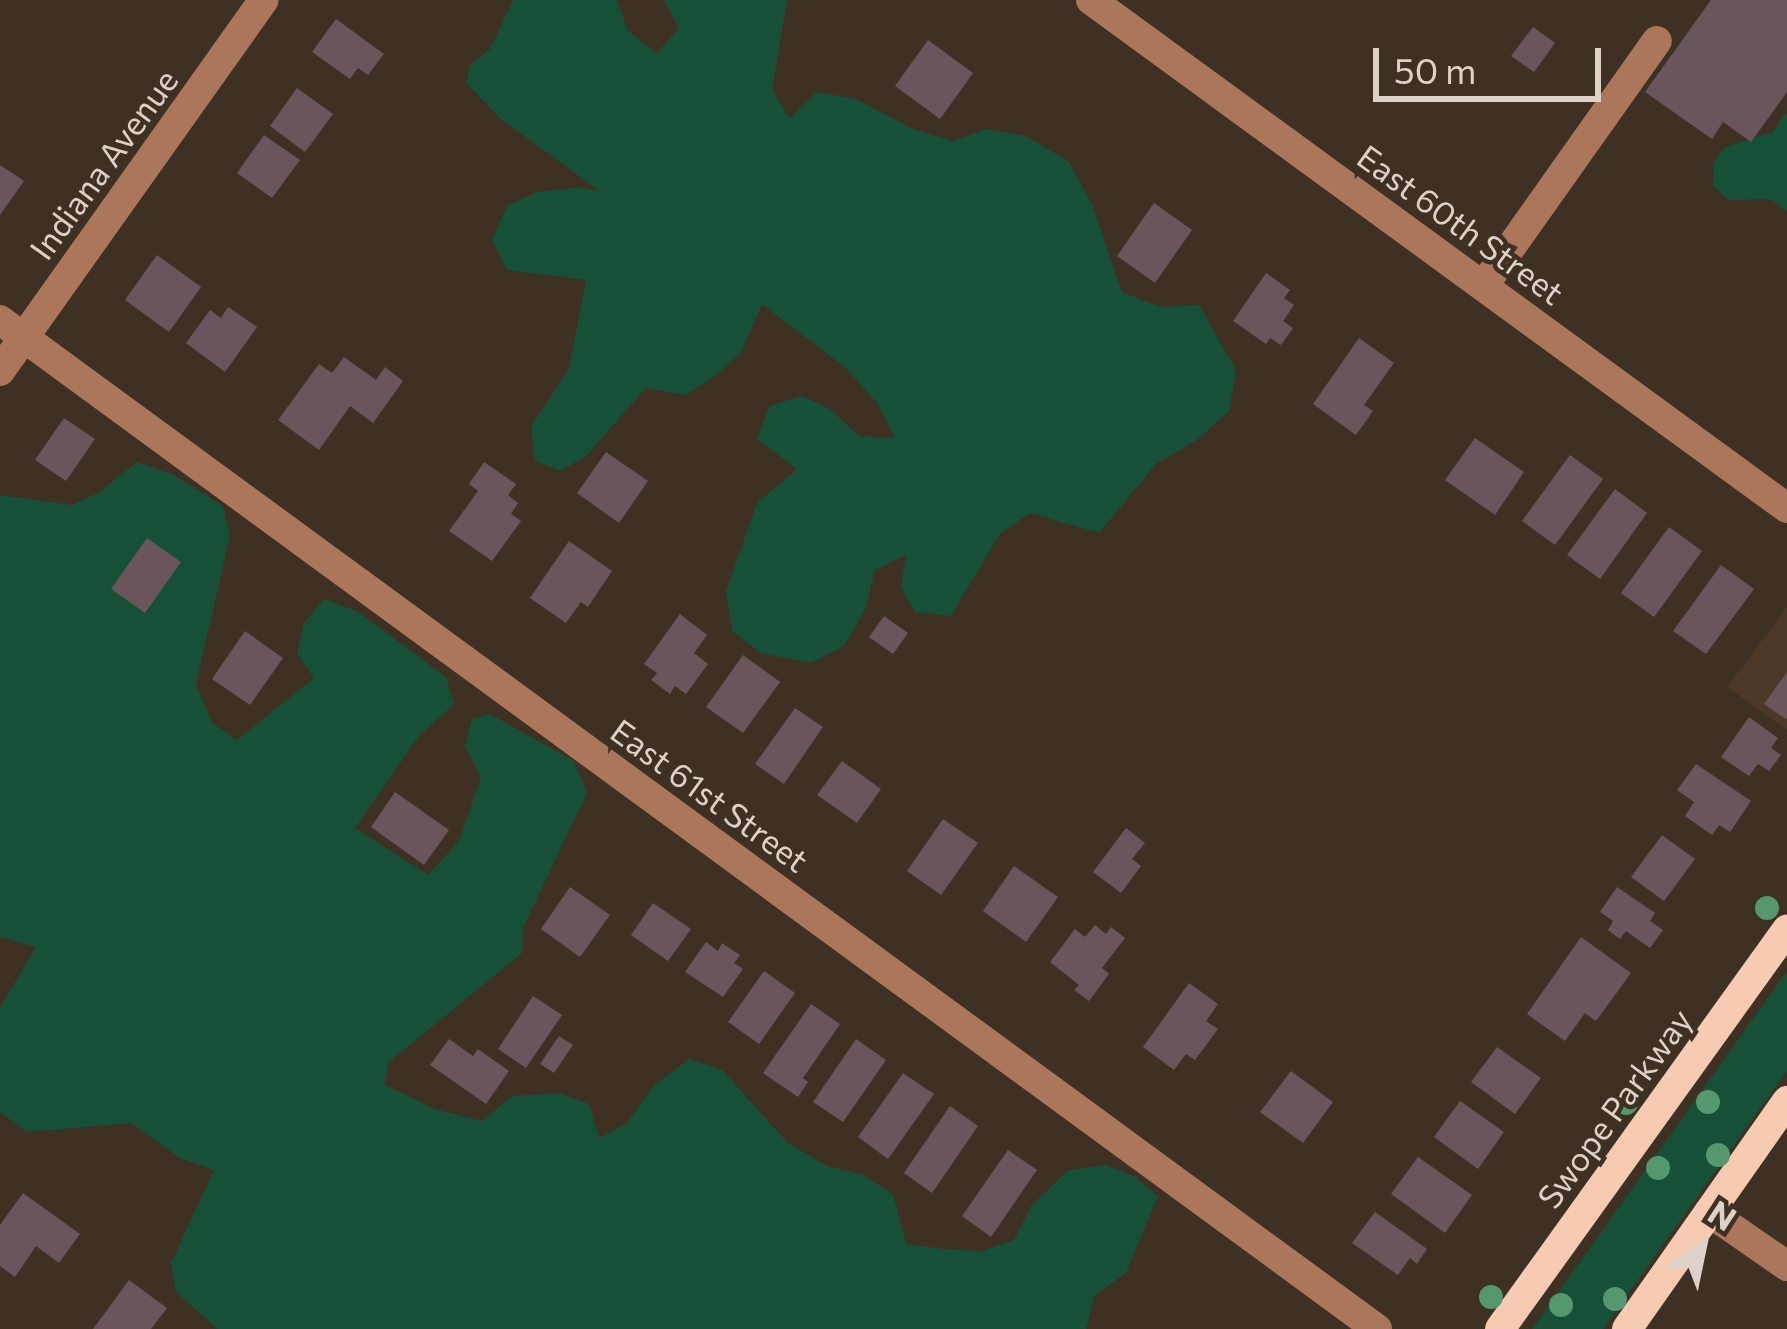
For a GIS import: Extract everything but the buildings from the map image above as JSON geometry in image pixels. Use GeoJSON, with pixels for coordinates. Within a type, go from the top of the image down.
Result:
{"type":"FeatureCollection","features":[{"type":"Feature","properties":{"kind":"main road","name":"Swope Parkway"},"geometry":{"type":"LineString","coordinates":[[1500,1329],[1787,929]]}},
{"type":"Feature","properties":{"kind":"main road"},"geometry":{"type":"LineString","coordinates":[[1627,1329],[1787,1101]]}},
{"type":"Feature","properties":{"kind":"street","name":"Indiana Avenue"},"geometry":{"type":"LineString","coordinates":[[0,371],[12,329],[264,0]]}},
{"type":"Feature","properties":{"kind":"street","name":"East 60th Street"},"geometry":{"type":"LineString","coordinates":[[1091,0],[1787,508]]}},
{"type":"Feature","properties":{"kind":"street"},"geometry":{"type":"LineString","coordinates":[[1484,285],[1657,41]]}},
{"type":"Feature","properties":{"kind":"street","name":"East 61st Street"},"geometry":{"type":"LineString","coordinates":[[12,329],[1377,1329]]}},
{"type":"Feature","properties":{"kind":"street"},"geometry":{"type":"LineString","coordinates":[[1709,1212],[1787,1266]]}},
{"type":"Feature","properties":{"kind":"shaded area"},"geometry":{"type":"Polygon","coordinates":[[[1787,607],[1787,730],[1727,687],[1787,607]]]}},
{"type":"Feature","properties":{"kind":"green space"},"geometry":{"type":"Polygon","coordinates":[[[513,0],[617,0],[628,31],[657,53],[679,28],[664,0],[787,0],[772,90],[790,118],[817,92],[856,99],[913,129],[953,141],[986,129],[1026,136],[1069,162],[1092,204],[1122,292],[1160,307],[1199,305],[1236,370],[1229,411],[1197,440],[1156,464],[1099,533],[1030,513],[1000,534],[951,616],[915,612],[901,587],[906,555],[875,570],[865,610],[844,646],[811,663],[761,653],[732,631],[726,591],[757,503],[797,469],[757,439],[769,406],[802,396],[830,409],[859,436],[895,438],[877,403],[846,368],[762,304],[741,353],[711,379],[685,395],[646,388],[587,455],[561,471],[535,461],[531,427],[569,368],[586,280],[507,270],[492,240],[507,206],[537,192],[582,187],[601,192],[502,120],[466,83],[471,64],[490,49],[513,0]]]}},
{"type":"Feature","properties":{"kind":"green space"},"geometry":{"type":"Polygon","coordinates":[[[1787,111],[1787,212],[1770,199],[1728,200],[1713,185],[1714,162],[1725,147],[1773,132],[1787,111]]]}},
{"type":"Feature","properties":{"kind":"green space"},"geometry":{"type":"Polygon","coordinates":[[[137,462],[174,475],[223,506],[230,536],[196,684],[212,723],[237,740],[314,678],[297,654],[304,623],[324,599],[357,611],[446,677],[454,704],[419,736],[355,828],[428,875],[459,841],[481,777],[465,746],[472,719],[490,714],[574,761],[587,793],[523,928],[522,953],[388,1063],[385,1085],[435,1109],[482,1121],[512,1096],[559,1093],[589,1104],[599,1138],[627,1123],[653,1086],[689,1059],[722,1070],[788,1143],[827,1166],[863,1175],[893,1194],[906,1244],[944,1249],[982,1251],[1014,1240],[1031,1206],[1068,1170],[1105,1165],[1134,1176],[1158,1196],[1126,1273],[1094,1296],[1086,1329],[217,1329],[176,1292],[171,1263],[214,1170],[180,1158],[131,1123],[27,1132],[0,1112],[0,1007],[36,947],[0,937],[0,495],[72,505],[98,493],[137,462]]]}},
{"type":"Feature","properties":{"kind":"green space"},"geometry":{"type":"Polygon","coordinates":[[[1787,971],[1787,1071],[1603,1329],[1532,1329],[1787,971]]]}}]}
